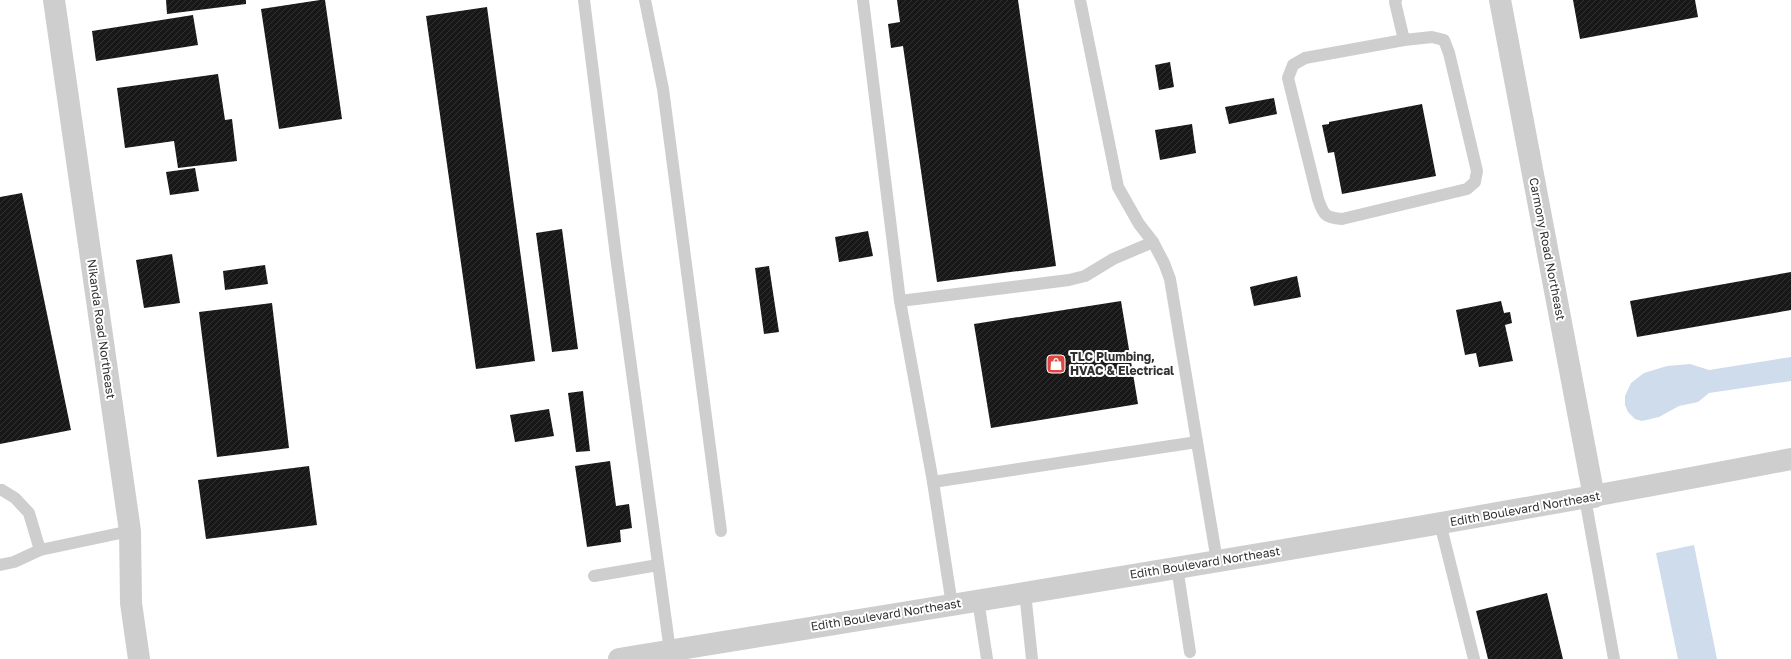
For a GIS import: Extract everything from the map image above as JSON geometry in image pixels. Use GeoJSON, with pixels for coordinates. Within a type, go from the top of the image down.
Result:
{"type":"FeatureCollection","features":[{"type":"Feature","properties":{"kind":"street","name":"Nikanda Road Northeast"},"geometry":{"type":"LineString","coordinates":[[54,0],[130,531],[131,603],[139,659]]}},
{"type":"Feature","properties":{"kind":"street","name":"Carmony Road Northeast"},"geometry":{"type":"LineString","coordinates":[[1500,0],[1590,498]]}},
{"type":"Feature","properties":{"kind":"street","name":"Edith Boulevard Northeast"},"geometry":{"type":"LineString","coordinates":[[619,659],[1590,498],[1791,459]]}},
{"type":"Feature","properties":{"kind":"lane"},"geometry":{"type":"LineString","coordinates":[[584,0],[617,264],[670,651]]}},
{"type":"Feature","properties":{"kind":"lane"},"geometry":{"type":"LineString","coordinates":[[645,0],[664,89],[722,531]]}},
{"type":"Feature","properties":{"kind":"lane"},"geometry":{"type":"LineString","coordinates":[[863,0],[900,301],[933,482],[952,605]]}},
{"type":"Feature","properties":{"kind":"lane"},"geometry":{"type":"LineString","coordinates":[[1080,0],[1118,187],[1139,224],[1153,242],[1164,263],[1170,279],[1217,561]]}},
{"type":"Feature","properties":{"kind":"lane"},"geometry":{"type":"LineString","coordinates":[[1396,0],[1404,40]]}},
{"type":"Feature","properties":{"kind":"lane"},"geometry":{"type":"LineString","coordinates":[[1432,37],[1444,40],[1449,53],[1477,171],[1475,182],[1467,189],[1342,218],[1330,218],[1323,212],[1318,199],[1288,78],[1293,65],[1305,58],[1404,40],[1432,37]]}},
{"type":"Feature","properties":{"kind":"lane"},"geometry":{"type":"LineString","coordinates":[[900,301],[1070,280],[1086,276],[1113,259],[1153,242]]}},
{"type":"Feature","properties":{"kind":"lane"},"geometry":{"type":"LineString","coordinates":[[933,482],[1197,442]]}},
{"type":"Feature","properties":{"kind":"lane"},"geometry":{"type":"LineString","coordinates":[[0,490],[15,498],[29,513],[40,550]]}},
{"type":"Feature","properties":{"kind":"lane"},"geometry":{"type":"LineString","coordinates":[[1590,498],[1614,659]]}},
{"type":"Feature","properties":{"kind":"lane"},"geometry":{"type":"LineString","coordinates":[[1440,523],[1474,659]]}},
{"type":"Feature","properties":{"kind":"lane"},"geometry":{"type":"LineString","coordinates":[[0,565],[14,562],[40,550],[130,531]]}},
{"type":"Feature","properties":{"kind":"lane"},"geometry":{"type":"LineString","coordinates":[[594,576],[658,565]]}},
{"type":"Feature","properties":{"kind":"lane"},"geometry":{"type":"LineString","coordinates":[[1177,567],[1190,652]]}},
{"type":"Feature","properties":{"kind":"lane"},"geometry":{"type":"LineString","coordinates":[[1025,592],[1032,659]]}},
{"type":"Feature","properties":{"kind":"lane"},"geometry":{"type":"LineString","coordinates":[[978,600],[987,659]]}},
{"type":"Feature","properties":{"kind":"water"},"geometry":{"type":"Polygon","coordinates":[[[1791,357],[1791,381],[1709,393],[1698,402],[1679,406],[1659,417],[1642,421],[1635,419],[1628,412],[1625,405],[1625,396],[1631,383],[1644,373],[1667,366],[1690,364],[1709,370],[1791,357]]]}},
{"type":"Feature","properties":{"kind":"water"},"geometry":{"type":"Polygon","coordinates":[[[1694,545],[1717,659],[1678,659],[1656,553],[1694,545]]]}},
{"type":"Feature","properties":{"kind":"building"},"geometry":{"type":"Polygon","coordinates":[[[166,0],[246,0],[246,4],[167,14],[166,0]]]}},
{"type":"Feature","properties":{"kind":"building"},"geometry":{"type":"Polygon","coordinates":[[[325,0],[342,119],[279,129],[261,9],[325,0]]]}},
{"type":"Feature","properties":{"kind":"building"},"geometry":{"type":"Polygon","coordinates":[[[897,0],[1018,0],[1056,266],[937,282],[903,46],[891,48],[888,24],[900,22],[897,0]]]}},
{"type":"Feature","properties":{"kind":"building"},"geometry":{"type":"Polygon","coordinates":[[[1573,0],[1695,0],[1698,17],[1580,39],[1573,0]]]}},
{"type":"Feature","properties":{"kind":"building"},"geometry":{"type":"Polygon","coordinates":[[[487,7],[535,361],[476,369],[426,16],[487,7]]]}},
{"type":"Feature","properties":{"kind":"building"},"geometry":{"type":"Polygon","coordinates":[[[193,15],[198,45],[96,61],[92,31],[193,15]]]}},
{"type":"Feature","properties":{"kind":"building"},"geometry":{"type":"Polygon","coordinates":[[[1170,62],[1174,87],[1159,90],[1155,65],[1170,62]]]}},
{"type":"Feature","properties":{"kind":"building"},"geometry":{"type":"Polygon","coordinates":[[[218,74],[225,120],[232,119],[237,161],[178,168],[174,141],[125,148],[117,88],[218,74]]]}},
{"type":"Feature","properties":{"kind":"building"},"geometry":{"type":"Polygon","coordinates":[[[1274,98],[1277,114],[1229,124],[1225,107],[1274,98]]]}},
{"type":"Feature","properties":{"kind":"building"},"geometry":{"type":"Polygon","coordinates":[[[1422,104],[1436,176],[1342,194],[1334,152],[1328,153],[1322,125],[1329,124],[1329,122],[1422,104]]]}},
{"type":"Feature","properties":{"kind":"building"},"geometry":{"type":"Polygon","coordinates":[[[1192,124],[1196,153],[1160,160],[1155,130],[1192,124]]]}},
{"type":"Feature","properties":{"kind":"building"},"geometry":{"type":"Polygon","coordinates":[[[195,168],[199,191],[170,195],[166,172],[195,168]]]}},
{"type":"Feature","properties":{"kind":"building"},"geometry":{"type":"Polygon","coordinates":[[[22,193],[71,430],[0,444],[0,197],[22,193]]]}},
{"type":"Feature","properties":{"kind":"building"},"geometry":{"type":"Polygon","coordinates":[[[562,229],[578,349],[552,352],[536,233],[562,229]]]}},
{"type":"Feature","properties":{"kind":"building"},"geometry":{"type":"Polygon","coordinates":[[[868,231],[873,256],[839,262],[835,237],[868,231]]]}},
{"type":"Feature","properties":{"kind":"building"},"geometry":{"type":"Polygon","coordinates":[[[172,254],[180,303],[144,308],[136,260],[172,254]]]}},
{"type":"Feature","properties":{"kind":"building"},"geometry":{"type":"Polygon","coordinates":[[[265,265],[268,284],[225,290],[223,271],[265,265]]]}},
{"type":"Feature","properties":{"kind":"building"},"geometry":{"type":"Polygon","coordinates":[[[769,266],[779,332],[764,334],[755,268],[769,266]]]}},
{"type":"Feature","properties":{"kind":"building"},"geometry":{"type":"Polygon","coordinates":[[[1791,272],[1791,310],[1637,337],[1630,301],[1791,272]]]}},
{"type":"Feature","properties":{"kind":"building"},"geometry":{"type":"Polygon","coordinates":[[[1297,276],[1301,297],[1254,306],[1250,287],[1297,276]]]}},
{"type":"Feature","properties":{"kind":"building","name":"TLC Plumbing, HVAC & Electrical"},"geometry":{"type":"Polygon","coordinates":[[[1121,301],[1138,404],[991,428],[974,324],[1121,301]]]}},
{"type":"Feature","properties":{"kind":"building"},"geometry":{"type":"Polygon","coordinates":[[[1501,301],[1504,313],[1510,312],[1512,323],[1505,325],[1513,361],[1479,367],[1476,353],[1465,355],[1456,310],[1501,301]]]}},
{"type":"Feature","properties":{"kind":"building"},"geometry":{"type":"Polygon","coordinates":[[[272,303],[289,448],[217,457],[199,312],[272,303]]]}},
{"type":"Feature","properties":{"kind":"building"},"geometry":{"type":"Polygon","coordinates":[[[583,391],[590,451],[576,452],[568,393],[583,391]]]}},
{"type":"Feature","properties":{"kind":"building"},"geometry":{"type":"Polygon","coordinates":[[[549,409],[554,436],[515,442],[510,415],[549,409]]]}},
{"type":"Feature","properties":{"kind":"building"},"geometry":{"type":"Polygon","coordinates":[[[610,461],[616,506],[629,504],[632,528],[620,530],[621,542],[587,547],[575,466],[610,461]]]}},
{"type":"Feature","properties":{"kind":"building"},"geometry":{"type":"Polygon","coordinates":[[[309,466],[317,525],[206,539],[198,480],[309,466]]]}},
{"type":"Feature","properties":{"kind":"building"},"geometry":{"type":"Polygon","coordinates":[[[1547,593],[1563,659],[1488,659],[1476,611],[1547,593]]]}},
{"type":"Feature","properties":{"kind":"place","name":"TLC Plumbing, HVAC & Electrical"},"geometry":{"type":"Point","coordinates":[1056,364]}}]}
